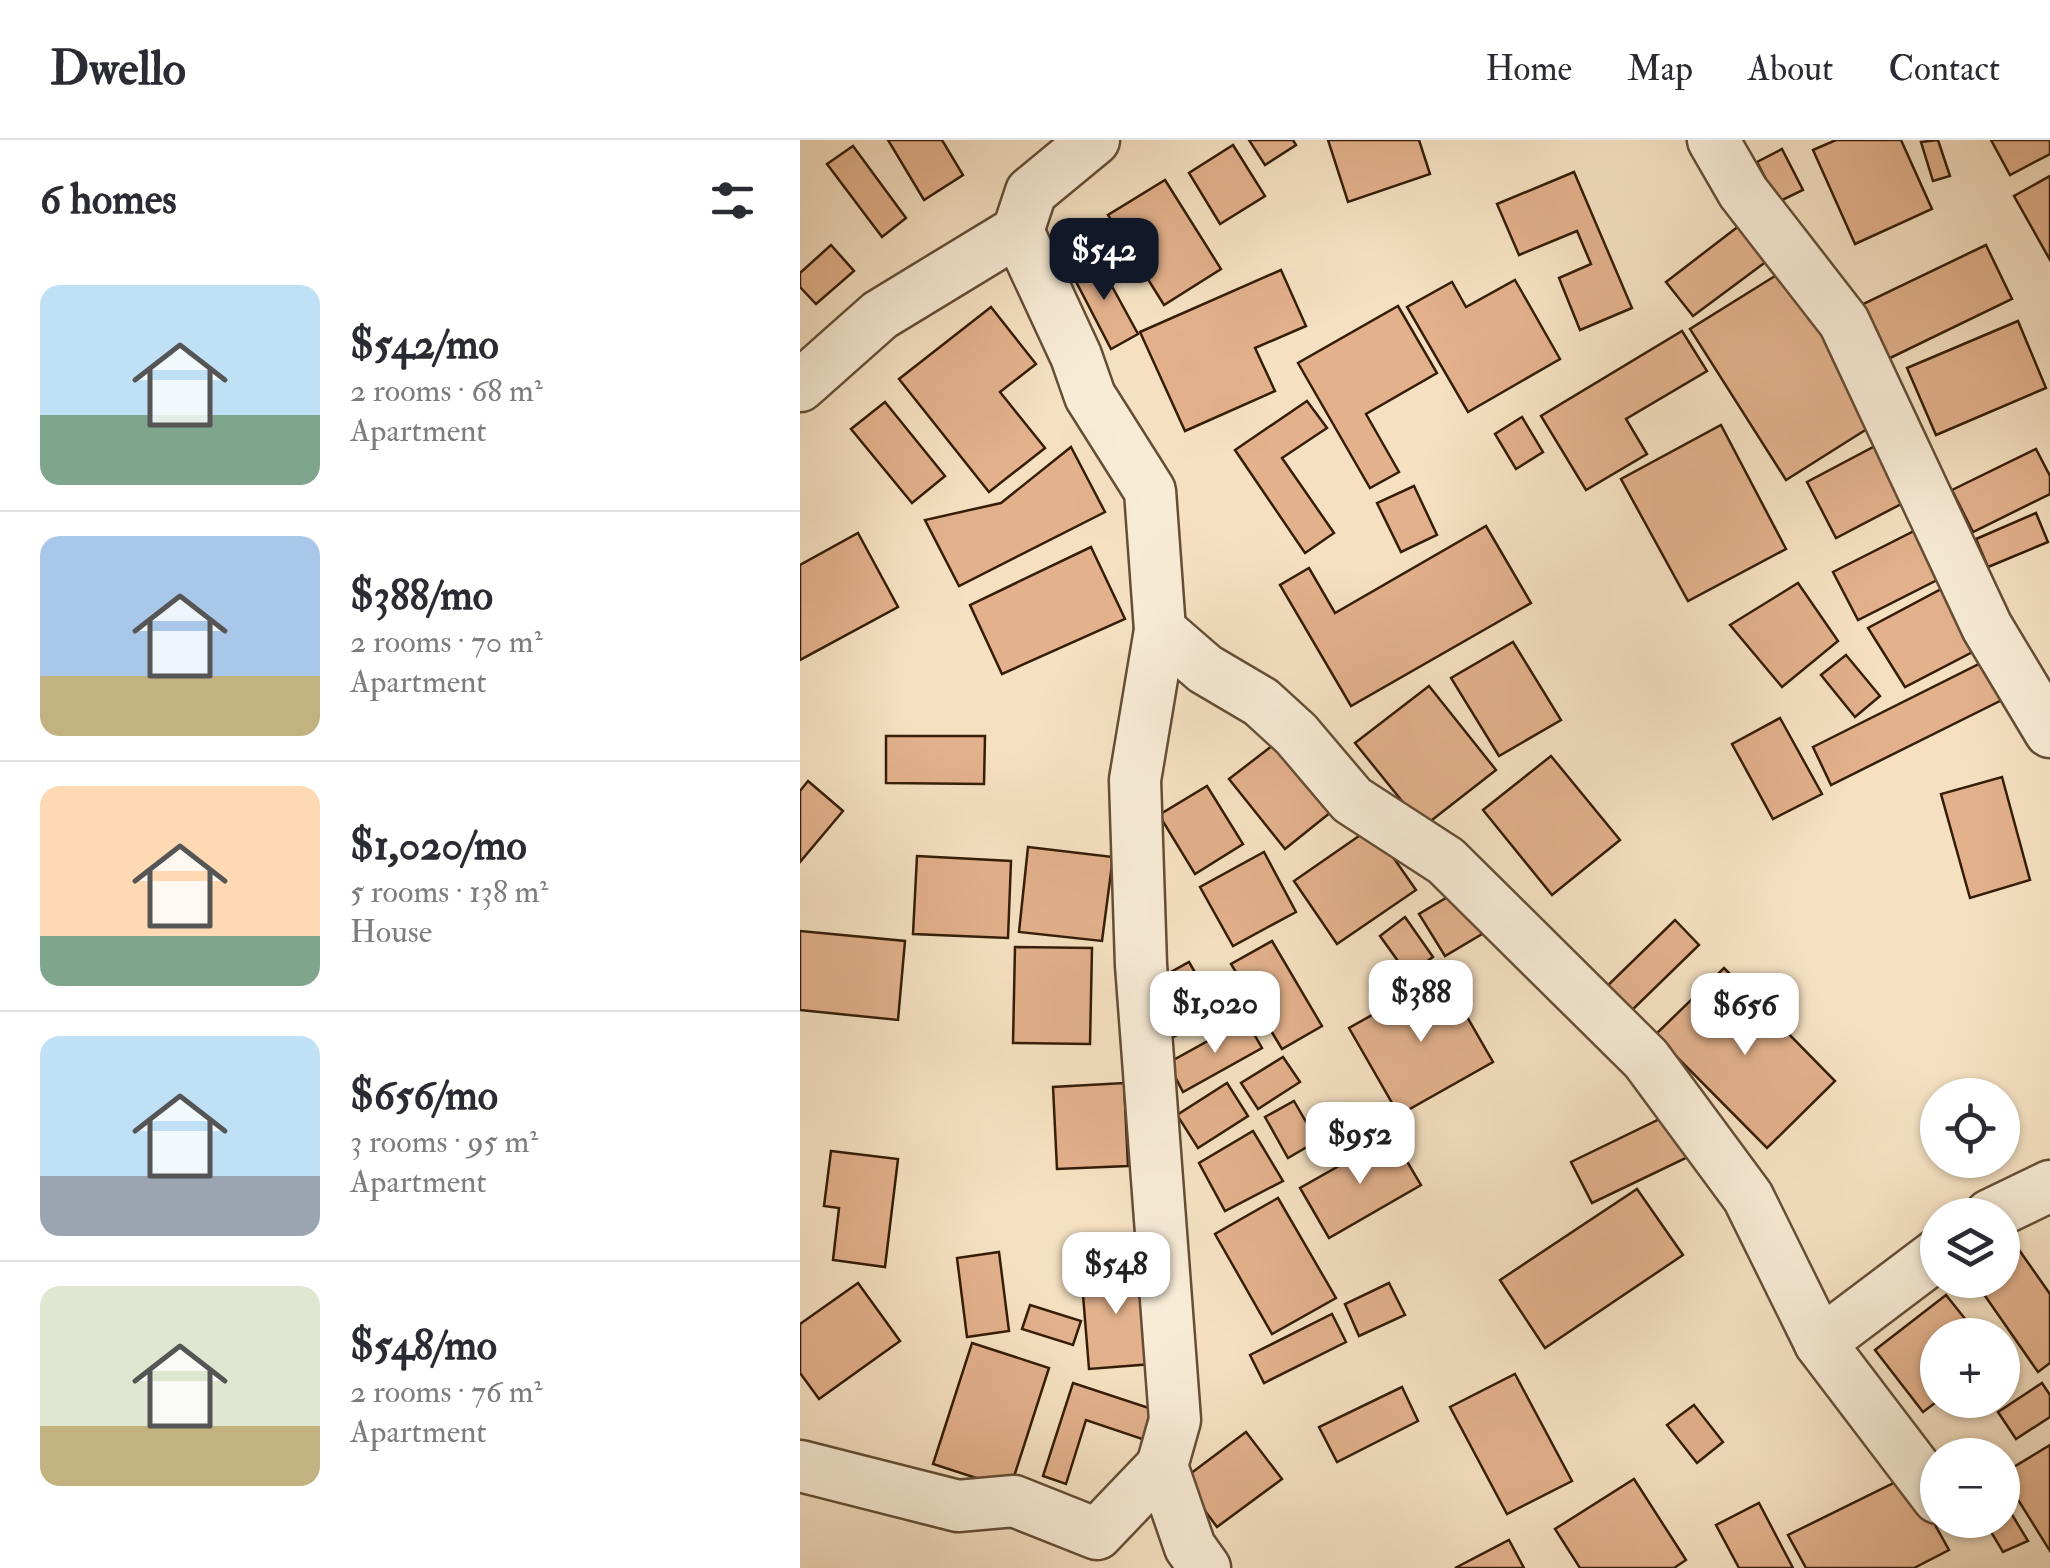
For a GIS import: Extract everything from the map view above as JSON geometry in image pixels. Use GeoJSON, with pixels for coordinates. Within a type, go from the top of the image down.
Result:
{"type":"FeatureCollection","features":[{"type":"Feature","properties":{"kind":"street"},"geometry":{"type":"LineString","coordinates":[[800,386],[880,314],[1018,232],[1032,192],[1094,140]]}},
{"type":"Feature","properties":{"kind":"street"},"geometry":{"type":"LineString","coordinates":[[1713,140],[1742,192],[1844,322],[1987,627],[2050,732]]}},
{"type":"Feature","properties":{"kind":"street"},"geometry":{"type":"LineString","coordinates":[[800,1466],[958,1506],[1014,1502],[1097,1534],[1162,1466],[1175,1420],[1140,965],[1135,780],[1160,630],[1150,492],[1090,396],[1076,356],[1018,232]]}},
{"type":"Feature","properties":{"kind":"street"},"geometry":{"type":"LineString","coordinates":[[1160,630],[1205,669],[1261,702],[1296,734],[1352,800],[1446,860],[1646,1058],[1748,1197],[1820,1343],[1920,1474]]}},
{"type":"Feature","properties":{"kind":"street"},"geometry":{"type":"LineString","coordinates":[[2020,1200],[2050,1186]]}},
{"type":"Feature","properties":{"kind":"street"},"geometry":{"type":"LineString","coordinates":[[1820,1343],[1920,1268]]}},
{"type":"Feature","properties":{"kind":"street"},"geometry":{"type":"LineString","coordinates":[[1162,1466],[1190,1547],[1204,1568]]}},
{"type":"Feature","properties":{"kind":"building"},"geometry":{"type":"Polygon","coordinates":[[[888,140],[942,140],[963,175],[924,200],[888,140]]]}},
{"type":"Feature","properties":{"kind":"building"},"geometry":{"type":"Polygon","coordinates":[[[1249,140],[1293,140],[1296,145],[1265,165],[1249,140]]]}},
{"type":"Feature","properties":{"kind":"building"},"geometry":{"type":"Polygon","coordinates":[[[1328,140],[1419,140],[1430,174],[1348,202],[1328,140]]]}},
{"type":"Feature","properties":{"kind":"building"},"geometry":{"type":"Polygon","coordinates":[[[1836,140],[1901,140],[1932,209],[1855,244],[1813,150],[1836,140]]]}},
{"type":"Feature","properties":{"kind":"building"},"geometry":{"type":"Polygon","coordinates":[[[1938,140],[1950,176],[1933,181],[1921,142],[1938,140]]]}},
{"type":"Feature","properties":{"kind":"building"},"geometry":{"type":"Polygon","coordinates":[[[1991,140],[2050,140],[2050,154],[2010,175],[1991,140]]]}},
{"type":"Feature","properties":{"kind":"building"},"geometry":{"type":"Polygon","coordinates":[[[1233,145],[1265,196],[1220,224],[1189,173],[1233,145]]]}},
{"type":"Feature","properties":{"kind":"building"},"geometry":{"type":"Polygon","coordinates":[[[853,146],[906,218],[882,237],[827,164],[853,146]]]}},
{"type":"Feature","properties":{"kind":"building"},"geometry":{"type":"Polygon","coordinates":[[[1782,149],[1803,190],[1778,202],[1757,162],[1782,149]]]}},
{"type":"Feature","properties":{"kind":"building"},"geometry":{"type":"Polygon","coordinates":[[[1574,172],[1632,308],[1580,330],[1559,278],[1591,264],[1577,231],[1519,255],[1497,204],[1574,172]]]}},
{"type":"Feature","properties":{"kind":"building"},"geometry":{"type":"Polygon","coordinates":[[[2050,176],[2050,260],[2014,196],[2050,176]]]}},
{"type":"Feature","properties":{"kind":"building"},"geometry":{"type":"Polygon","coordinates":[[[1165,180],[1221,269],[1164,305],[1108,215],[1165,180]]]}},
{"type":"Feature","properties":{"kind":"building"},"geometry":{"type":"Polygon","coordinates":[[[1744,222],[1771,258],[1693,316],[1666,282],[1744,222]]]}},
{"type":"Feature","properties":{"kind":"building"},"geometry":{"type":"Polygon","coordinates":[[[831,245],[854,271],[816,304],[800,287],[800,273],[831,245]]]}},
{"type":"Feature","properties":{"kind":"building"},"geometry":{"type":"Polygon","coordinates":[[[1986,245],[2012,299],[1888,359],[1861,305],[1986,245]]]}},
{"type":"Feature","properties":{"kind":"building"},"geometry":{"type":"Polygon","coordinates":[[[1096,257],[1138,334],[1111,349],[1070,270],[1096,257]]]}},
{"type":"Feature","properties":{"kind":"building"},"geometry":{"type":"Polygon","coordinates":[[[1281,270],[1306,326],[1255,348],[1275,391],[1185,431],[1140,332],[1281,270]]]}},
{"type":"Feature","properties":{"kind":"building"},"geometry":{"type":"Polygon","coordinates":[[[1783,271],[1886,417],[1786,480],[1690,329],[1783,271]]]}},
{"type":"Feature","properties":{"kind":"building"},"geometry":{"type":"Polygon","coordinates":[[[1515,280],[1560,359],[1468,412],[1407,307],[1452,282],[1466,307],[1515,280]]]}},
{"type":"Feature","properties":{"kind":"building"},"geometry":{"type":"Polygon","coordinates":[[[1398,306],[1437,373],[1366,414],[1399,472],[1370,488],[1298,363],[1398,306]]]}},
{"type":"Feature","properties":{"kind":"building"},"geometry":{"type":"Polygon","coordinates":[[[991,307],[1036,364],[1000,392],[1045,448],[989,492],[899,379],[991,307]]]}},
{"type":"Feature","properties":{"kind":"building"},"geometry":{"type":"Polygon","coordinates":[[[2018,321],[2046,388],[1936,435],[1907,368],[2018,321]]]}},
{"type":"Feature","properties":{"kind":"building"},"geometry":{"type":"Polygon","coordinates":[[[1682,331],[1707,371],[1626,419],[1647,454],[1586,490],[1541,416],[1682,331]]]}},
{"type":"Feature","properties":{"kind":"building"},"geometry":{"type":"Polygon","coordinates":[[[1307,401],[1327,428],[1282,458],[1334,533],[1305,553],[1235,450],[1307,401]]]}},
{"type":"Feature","properties":{"kind":"building"},"geometry":{"type":"Polygon","coordinates":[[[885,402],[945,476],[912,503],[851,429],[885,402]]]}},
{"type":"Feature","properties":{"kind":"building"},"geometry":{"type":"Polygon","coordinates":[[[1522,417],[1543,452],[1516,469],[1495,434],[1522,417]]]}},
{"type":"Feature","properties":{"kind":"building"},"geometry":{"type":"Polygon","coordinates":[[[1721,425],[1786,549],[1688,601],[1621,479],[1721,425]]]}},
{"type":"Feature","properties":{"kind":"building"},"geometry":{"type":"Polygon","coordinates":[[[1877,445],[1907,501],[1836,538],[1807,482],[1877,445]]]}},
{"type":"Feature","properties":{"kind":"building"},"geometry":{"type":"Polygon","coordinates":[[[1071,447],[1105,512],[959,586],[925,520],[1001,503],[1071,447]]]}},
{"type":"Feature","properties":{"kind":"building"},"geometry":{"type":"Polygon","coordinates":[[[2036,449],[2050,476],[2050,494],[1973,532],[1952,490],[2036,449]]]}},
{"type":"Feature","properties":{"kind":"building"},"geometry":{"type":"Polygon","coordinates":[[[1414,486],[1437,535],[1401,552],[1377,503],[1414,486]]]}},
{"type":"Feature","properties":{"kind":"building"},"geometry":{"type":"Polygon","coordinates":[[[2036,513],[2048,542],[1988,567],[1976,539],[2036,513]]]}},
{"type":"Feature","properties":{"kind":"building"},"geometry":{"type":"Polygon","coordinates":[[[1486,526],[1531,603],[1351,706],[1280,585],[1309,568],[1335,613],[1486,526]]]}},
{"type":"Feature","properties":{"kind":"building"},"geometry":{"type":"Polygon","coordinates":[[[1924,526],[1949,574],[1858,620],[1833,572],[1924,526]]]}},
{"type":"Feature","properties":{"kind":"building"},"geometry":{"type":"Polygon","coordinates":[[[858,533],[898,607],[800,660],[800,565],[858,533]]]}},
{"type":"Feature","properties":{"kind":"building"},"geometry":{"type":"Polygon","coordinates":[[[1091,547],[1125,619],[1002,674],[970,605],[1091,547]]]}},
{"type":"Feature","properties":{"kind":"building"},"geometry":{"type":"Polygon","coordinates":[[[1798,583],[1838,641],[1782,687],[1730,625],[1798,583]]]}},
{"type":"Feature","properties":{"kind":"building"},"geometry":{"type":"Polygon","coordinates":[[[1947,586],[1984,646],[1905,687],[1868,628],[1947,586]]]}},
{"type":"Feature","properties":{"kind":"building"},"geometry":{"type":"Polygon","coordinates":[[[1513,642],[1561,720],[1499,756],[1451,678],[1513,642]]]}},
{"type":"Feature","properties":{"kind":"building"},"geometry":{"type":"Polygon","coordinates":[[[1846,655],[1880,696],[1855,717],[1821,675],[1846,655]]]}},
{"type":"Feature","properties":{"kind":"building"},"geometry":{"type":"Polygon","coordinates":[[[1993,657],[2012,695],[1831,785],[1813,747],[1993,657]]]}},
{"type":"Feature","properties":{"kind":"building"},"geometry":{"type":"Polygon","coordinates":[[[1429,686],[1496,770],[1423,827],[1355,743],[1429,686]]]}},
{"type":"Feature","properties":{"kind":"building"},"geometry":{"type":"Polygon","coordinates":[[[1780,718],[1822,794],[1773,819],[1732,744],[1780,718]]]}},
{"type":"Feature","properties":{"kind":"building"},"geometry":{"type":"Polygon","coordinates":[[[886,736],[985,736],[984,784],[886,783],[886,736]]]}},
{"type":"Feature","properties":{"kind":"building"},"geometry":{"type":"Polygon","coordinates":[[[1281,739],[1336,808],[1285,849],[1229,779],[1281,739]]]}},
{"type":"Feature","properties":{"kind":"building"},"geometry":{"type":"Polygon","coordinates":[[[1551,756],[1620,840],[1552,895],[1483,810],[1551,756]]]}},
{"type":"Feature","properties":{"kind":"building"},"geometry":{"type":"Polygon","coordinates":[[[2002,777],[2030,880],[1970,898],[1941,794],[2002,777]]]}},
{"type":"Feature","properties":{"kind":"building"},"geometry":{"type":"Polygon","coordinates":[[[808,781],[843,811],[800,862],[800,791],[808,781]]]}},
{"type":"Feature","properties":{"kind":"building"},"geometry":{"type":"Polygon","coordinates":[[[1207,786],[1243,844],[1195,874],[1159,815],[1207,786]]]}},
{"type":"Feature","properties":{"kind":"building"},"geometry":{"type":"Polygon","coordinates":[[[1372,827],[1416,890],[1337,944],[1294,881],[1372,827]]]}},
{"type":"Feature","properties":{"kind":"building"},"geometry":{"type":"Polygon","coordinates":[[[1028,847],[1113,857],[1102,941],[1019,932],[1028,847]]]}},
{"type":"Feature","properties":{"kind":"building"},"geometry":{"type":"Polygon","coordinates":[[[1264,852],[1296,912],[1233,946],[1200,887],[1264,852]]]}},
{"type":"Feature","properties":{"kind":"building"},"geometry":{"type":"Polygon","coordinates":[[[917,856],[1011,861],[1008,938],[913,934],[917,856]]]}},
{"type":"Feature","properties":{"kind":"building"},"geometry":{"type":"Polygon","coordinates":[[[1456,892],[1482,934],[1445,956],[1419,914],[1456,892]]]}},
{"type":"Feature","properties":{"kind":"building"},"geometry":{"type":"Polygon","coordinates":[[[1405,917],[1433,957],[1408,975],[1380,936],[1405,917]]]}},
{"type":"Feature","properties":{"kind":"building"},"geometry":{"type":"Polygon","coordinates":[[[1675,920],[1699,945],[1626,1016],[1602,991],[1675,920]]]}},
{"type":"Feature","properties":{"kind":"building"},"geometry":{"type":"Polygon","coordinates":[[[800,931],[905,941],[898,1020],[800,1010],[800,931]]]}},
{"type":"Feature","properties":{"kind":"building"},"geometry":{"type":"Polygon","coordinates":[[[1272,941],[1322,1026],[1282,1049],[1231,964],[1272,941]]]}},
{"type":"Feature","properties":{"kind":"building"},"geometry":{"type":"Polygon","coordinates":[[[1015,947],[1092,948],[1090,1044],[1013,1043],[1015,947]]]}},
{"type":"Feature","properties":{"kind":"building"},"geometry":{"type":"Polygon","coordinates":[[[1189,962],[1218,1012],[1166,1041],[1137,991],[1189,962]]]}},
{"type":"Feature","properties":{"kind":"building"},"geometry":{"type":"Polygon","coordinates":[[[1724,968],[1835,1081],[1767,1148],[1655,1035],[1724,968]]]}},
{"type":"Feature","properties":{"kind":"building"},"geometry":{"type":"Polygon","coordinates":[[[1443,975],[1493,1062],[1399,1115],[1349,1028],[1443,975]]]}},
{"type":"Feature","properties":{"kind":"building"},"geometry":{"type":"Polygon","coordinates":[[[1246,1020],[1262,1048],[1183,1092],[1168,1063],[1246,1020]]]}},
{"type":"Feature","properties":{"kind":"building"},"geometry":{"type":"Polygon","coordinates":[[[1283,1057],[1300,1082],[1258,1109],[1241,1083],[1283,1057]]]}},
{"type":"Feature","properties":{"kind":"building"},"geometry":{"type":"Polygon","coordinates":[[[1124,1083],[1128,1166],[1057,1169],[1053,1087],[1124,1083]]]}},
{"type":"Feature","properties":{"kind":"building"},"geometry":{"type":"Polygon","coordinates":[[[1227,1083],[1248,1116],[1198,1148],[1177,1115],[1227,1083]]]}},
{"type":"Feature","properties":{"kind":"building"},"geometry":{"type":"Polygon","coordinates":[[[1294,1101],[1317,1141],[1288,1158],[1265,1117],[1294,1101]]]}},
{"type":"Feature","properties":{"kind":"building"},"geometry":{"type":"Polygon","coordinates":[[[1668,1115],[1688,1157],[1592,1203],[1571,1162],[1668,1115]]]}},
{"type":"Feature","properties":{"kind":"building"},"geometry":{"type":"Polygon","coordinates":[[[1253,1131],[1283,1181],[1225,1211],[1199,1163],[1253,1131]]]}},
{"type":"Feature","properties":{"kind":"building"},"geometry":{"type":"Polygon","coordinates":[[[1392,1136],[1421,1185],[1329,1238],[1300,1188],[1392,1136]]]}},
{"type":"Feature","properties":{"kind":"building"},"geometry":{"type":"Polygon","coordinates":[[[831,1151],[898,1159],[885,1267],[833,1260],[839,1208],[824,1206],[831,1151]]]}},
{"type":"Feature","properties":{"kind":"building"},"geometry":{"type":"Polygon","coordinates":[[[1637,1189],[1683,1255],[1545,1348],[1500,1280],[1637,1189]]]}},
{"type":"Feature","properties":{"kind":"building"},"geometry":{"type":"Polygon","coordinates":[[[1278,1198],[1336,1298],[1272,1334],[1215,1234],[1278,1198]]]}},
{"type":"Feature","properties":{"kind":"building"},"geometry":{"type":"Polygon","coordinates":[[[2020,1251],[2050,1294],[2050,1363],[2038,1372],[2020,1346],[2020,1318],[2000,1318],[1987,1298],[2020,1298],[2020,1251]]]}},
{"type":"Feature","properties":{"kind":"building"},"geometry":{"type":"Polygon","coordinates":[[[999,1252],[1009,1331],[967,1337],[957,1258],[999,1252]]]}},
{"type":"Feature","properties":{"kind":"building"},"geometry":{"type":"Polygon","coordinates":[[[1143,1265],[1152,1364],[1089,1369],[1081,1270],[1143,1265]]]}},
{"type":"Feature","properties":{"kind":"building"},"geometry":{"type":"Polygon","coordinates":[[[858,1283],[900,1341],[819,1399],[800,1373],[800,1324],[858,1283]]]}},
{"type":"Feature","properties":{"kind":"building"},"geometry":{"type":"Polygon","coordinates":[[[1389,1283],[1405,1315],[1359,1336],[1345,1304],[1389,1283]]]}},
{"type":"Feature","properties":{"kind":"building"},"geometry":{"type":"Polygon","coordinates":[[[1942,1298],[1948,1298],[1964,1318],[1920,1318],[1920,1408],[1875,1350],[1942,1298]]]}},
{"type":"Feature","properties":{"kind":"building"},"geometry":{"type":"Polygon","coordinates":[[[1030,1305],[1081,1321],[1073,1345],[1022,1329],[1030,1305]]]}},
{"type":"Feature","properties":{"kind":"building"},"geometry":{"type":"Polygon","coordinates":[[[1332,1314],[1346,1342],[1264,1383],[1250,1355],[1332,1314]]]}},
{"type":"Feature","properties":{"kind":"building"},"geometry":{"type":"Polygon","coordinates":[[[972,1343],[1049,1368],[1010,1489],[933,1464],[972,1343]]]}},
{"type":"Feature","properties":{"kind":"building"},"geometry":{"type":"Polygon","coordinates":[[[1515,1374],[1572,1481],[1507,1514],[1450,1407],[1515,1374]]]}},
{"type":"Feature","properties":{"kind":"building"},"geometry":{"type":"Polygon","coordinates":[[[1073,1383],[1155,1410],[1145,1440],[1086,1420],[1066,1484],[1043,1476],[1073,1383]]]}},
{"type":"Feature","properties":{"kind":"building"},"geometry":{"type":"Polygon","coordinates":[[[2042,1383],[2050,1395],[2050,1417],[2015,1438],[2002,1418],[2020,1418],[2020,1398],[2042,1383]]]}},
{"type":"Feature","properties":{"kind":"building"},"geometry":{"type":"Polygon","coordinates":[[[1402,1387],[1418,1421],[1337,1462],[1319,1427],[1402,1387]]]}},
{"type":"Feature","properties":{"kind":"building"},"geometry":{"type":"Polygon","coordinates":[[[1694,1405],[1723,1442],[1697,1463],[1667,1425],[1694,1405]]]}},
{"type":"Feature","properties":{"kind":"building"},"geometry":{"type":"Polygon","coordinates":[[[1246,1432],[1282,1479],[1217,1527],[1182,1480],[1246,1432]]]}},
{"type":"Feature","properties":{"kind":"building"},"geometry":{"type":"Polygon","coordinates":[[[2050,1445],[2050,1551],[2020,1503],[2020,1463],[2050,1445]]]}},
{"type":"Feature","properties":{"kind":"building"},"geometry":{"type":"Polygon","coordinates":[[[1908,1476],[1920,1498],[1920,1538],[1942,1538],[1949,1550],[1914,1568],[1806,1568],[1788,1535],[1908,1476]]]}},
{"type":"Feature","properties":{"kind":"building"},"geometry":{"type":"Polygon","coordinates":[[[1634,1479],[1686,1560],[1674,1568],[1580,1568],[1555,1529],[1634,1479]]]}},
{"type":"Feature","properties":{"kind":"building"},"geometry":{"type":"Polygon","coordinates":[[[1759,1503],[1793,1568],[1739,1568],[1716,1525],[1759,1503]]]}},
{"type":"Feature","properties":{"kind":"building"},"geometry":{"type":"Polygon","coordinates":[[[2020,1528],[2028,1541],[2003,1552],[1995,1538],[2020,1538],[2020,1528]]]}},
{"type":"Feature","properties":{"kind":"building"},"geometry":{"type":"Polygon","coordinates":[[[1509,1540],[1524,1568],[1455,1568],[1509,1540]]]}}]}
